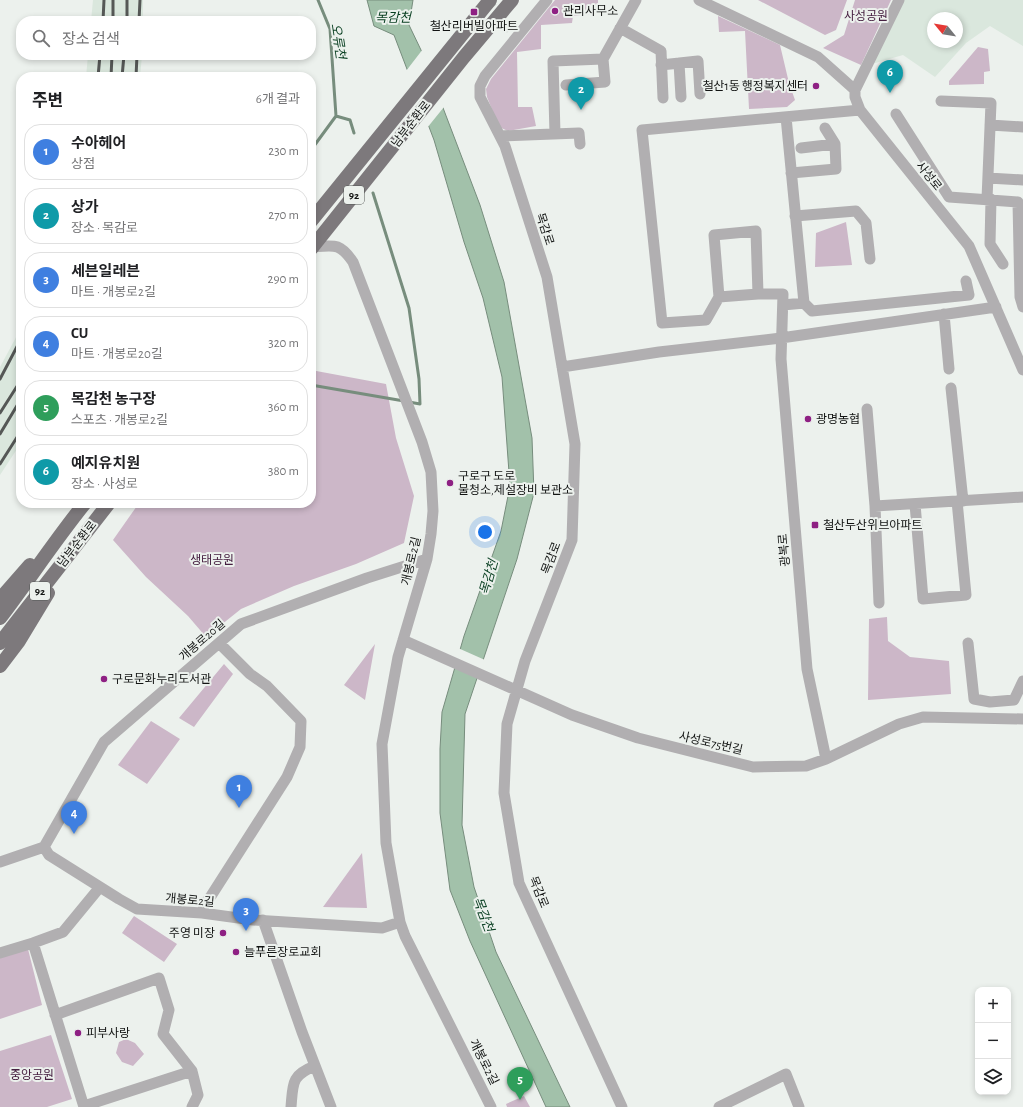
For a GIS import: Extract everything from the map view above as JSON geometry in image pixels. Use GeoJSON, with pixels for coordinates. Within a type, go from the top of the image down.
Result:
{"type":"FeatureCollection","features":[{"type":"Feature","properties":{"kind":"main road","name":"남부순환로"},"geometry":{"type":"LineString","coordinates":[[316,215],[490,0]]}},
{"type":"Feature","properties":{"kind":"main road","name":"남부순환로"},"geometry":{"type":"LineString","coordinates":[[316,243],[464,57],[512,0]]}},
{"type":"Feature","properties":{"kind":"main road","name":"남부순환로"},"geometry":{"type":"LineString","coordinates":[[0,618],[61,532],[80,508]]}},
{"type":"Feature","properties":{"kind":"main road","name":"남부순환로"},"geometry":{"type":"LineString","coordinates":[[0,642],[105,508]]}},
{"type":"Feature","properties":{"kind":"main road"},"geometry":{"type":"LineString","coordinates":[[0,598],[61,532]]}},
{"type":"Feature","properties":{"kind":"main road"},"geometry":{"type":"LineString","coordinates":[[0,666],[19,641],[80,540]]}},
{"type":"Feature","properties":{"kind":"street","name":"목감로"},"geometry":{"type":"LineString","coordinates":[[547,0],[515,33],[485,76],[480,86],[480,97],[505,146],[547,277],[575,444],[572,540],[526,661],[512,687],[507,724],[504,793],[519,883],[622,1107]]}},
{"type":"Feature","properties":{"kind":"street"},"geometry":{"type":"LineString","coordinates":[[566,85],[605,82],[603,59],[636,0]]}},
{"type":"Feature","properties":{"kind":"street"},"geometry":{"type":"LineString","coordinates":[[699,0],[818,57],[855,90],[899,0]]}},
{"type":"Feature","properties":{"kind":"street"},"geometry":{"type":"LineString","coordinates":[[620,28],[661,51],[662,98]]}},
{"type":"Feature","properties":{"kind":"street"},"geometry":{"type":"LineString","coordinates":[[555,134],[553,61],[603,59]]}},
{"type":"Feature","properties":{"kind":"street"},"geometry":{"type":"LineString","coordinates":[[661,65],[698,61],[700,94]]}},
{"type":"Feature","properties":{"kind":"street"},"geometry":{"type":"LineString","coordinates":[[679,63],[681,97]]}},
{"type":"Feature","properties":{"kind":"street","name":"사성로"},"geometry":{"type":"LineString","coordinates":[[855,90],[855,97],[860,110],[969,246],[1023,370]]}},
{"type":"Feature","properties":{"kind":"street"},"geometry":{"type":"LineString","coordinates":[[941,101],[991,103],[988,178],[990,244],[1003,264]]}},
{"type":"Feature","properties":{"kind":"street"},"geometry":{"type":"LineString","coordinates":[[758,294],[756,231],[714,235],[719,297],[706,320],[662,324],[642,130],[860,110]]}},
{"type":"Feature","properties":{"kind":"street"},"geometry":{"type":"LineString","coordinates":[[896,114],[949,197],[1018,202],[1020,297],[1023,306]]}},
{"type":"Feature","properties":{"kind":"street"},"geometry":{"type":"LineString","coordinates":[[786,117],[804,303],[812,311],[969,295],[966,281]]}},
{"type":"Feature","properties":{"kind":"street"},"geometry":{"type":"LineString","coordinates":[[990,126],[1023,127]]}},
{"type":"Feature","properties":{"kind":"street"},"geometry":{"type":"LineString","coordinates":[[791,173],[836,169],[835,144],[825,128]]}},
{"type":"Feature","properties":{"kind":"street"},"geometry":{"type":"LineString","coordinates":[[500,136],[579,133],[580,144]]}},
{"type":"Feature","properties":{"kind":"street"},"geometry":{"type":"LineString","coordinates":[[801,148],[835,144]]}},
{"type":"Feature","properties":{"kind":"street"},"geometry":{"type":"LineString","coordinates":[[988,178],[1023,180]]}},
{"type":"Feature","properties":{"kind":"street"},"geometry":{"type":"LineString","coordinates":[[795,216],[856,211],[866,223],[870,260]]}},
{"type":"Feature","properties":{"kind":"street","name":"개봉로2길"},"geometry":{"type":"LineString","coordinates":[[316,248],[338,246],[347,253],[353,262],[422,442],[431,472],[433,511],[427,559],[398,657],[382,744],[386,843],[400,922],[405,936],[491,1107]]}},
{"type":"Feature","properties":{"kind":"street"},"geometry":{"type":"LineString","coordinates":[[719,297],[783,294],[783,305],[804,303]]}},
{"type":"Feature","properties":{"kind":"street","name":"광복로"},"geometry":{"type":"LineString","coordinates":[[783,305],[781,359],[807,669],[826,759]]}},
{"type":"Feature","properties":{"kind":"street"},"geometry":{"type":"LineString","coordinates":[[562,367],[659,352],[781,338],[996,307]]}},
{"type":"Feature","properties":{"kind":"street"},"geometry":{"type":"LineString","coordinates":[[944,314],[949,369]]}},
{"type":"Feature","properties":{"kind":"street"},"geometry":{"type":"LineString","coordinates":[[915,504],[924,599],[966,595],[951,388]]}},
{"type":"Feature","properties":{"kind":"street"},"geometry":{"type":"LineString","coordinates":[[867,409],[875,506],[879,603]]}},
{"type":"Feature","properties":{"kind":"street"},"geometry":{"type":"LineString","coordinates":[[875,506],[1023,497]]}},
{"type":"Feature","properties":{"kind":"street","name":"개봉로20길"},"geometry":{"type":"LineString","coordinates":[[44,847],[104,742],[241,624],[367,578],[427,559]]}},
{"type":"Feature","properties":{"kind":"street","name":"사성로75번길"},"geometry":{"type":"LineString","coordinates":[[404,640],[572,715],[638,738],[754,766],[806,766],[826,759],[899,724],[923,717],[1023,719]]}},
{"type":"Feature","properties":{"kind":"street"},"geometry":{"type":"LineString","coordinates":[[202,913],[205,903],[211,896],[286,777],[300,747],[301,721],[267,686],[250,674],[219,643]]}},
{"type":"Feature","properties":{"kind":"street"},"geometry":{"type":"LineString","coordinates":[[968,643],[974,699],[990,702],[1014,700],[1023,681]]}},
{"type":"Feature","properties":{"kind":"street"},"geometry":{"type":"LineString","coordinates":[[0,862],[44,847]]}},
{"type":"Feature","properties":{"kind":"street","name":"개봉로2길"},"geometry":{"type":"LineString","coordinates":[[44,847],[49,855],[137,909],[202,913],[254,920],[382,928],[400,922]]}},
{"type":"Feature","properties":{"kind":"street"},"geometry":{"type":"LineString","coordinates":[[0,953],[63,932],[100,887]]}},
{"type":"Feature","properties":{"kind":"street"},"geometry":{"type":"LineString","coordinates":[[263,920],[302,1032],[331,1107]]}},
{"type":"Feature","properties":{"kind":"street"},"geometry":{"type":"LineString","coordinates":[[33,943],[84,1107],[192,1071]]}},
{"type":"Feature","properties":{"kind":"street"},"geometry":{"type":"LineString","coordinates":[[55,1015],[159,978],[169,1010],[163,1034],[192,1071],[198,1095],[192,1107]]}},
{"type":"Feature","properties":{"kind":"street"},"geometry":{"type":"LineString","coordinates":[[291,1107],[294,1081],[304,1070],[315,1066]]}},
{"type":"Feature","properties":{"kind":"street"},"geometry":{"type":"LineString","coordinates":[[719,1107],[786,1074],[798,1107]]}},
{"type":"Feature","properties":{"kind":"shaded area"},"geometry":{"type":"Polygon","coordinates":[[[93,0],[143,0],[143,16],[91,16],[93,0]]]}},
{"type":"Feature","properties":{"kind":"shaded area"},"geometry":{"type":"Polygon","coordinates":[[[904,0],[1023,0],[1023,46],[990,26],[963,46],[963,12],[927,12],[927,48],[961,48],[935,77],[903,55],[872,64],[904,0]]]}},
{"type":"Feature","properties":{"kind":"shaded area"},"geometry":{"type":"Polygon","coordinates":[[[88,60],[142,60],[140,72],[86,72],[88,60]]]}},
{"type":"Feature","properties":{"kind":"shaded area"},"geometry":{"type":"Polygon","coordinates":[[[16,337],[16,451],[0,475],[0,367],[16,337]]]}},
{"type":"Feature","properties":{"kind":"green space"},"geometry":{"type":"Polygon","coordinates":[[[555,0],[598,0],[598,13],[573,16],[572,23],[541,25],[541,49],[517,52],[518,107],[532,107],[536,126],[508,131],[499,127],[487,97],[486,89],[491,79],[555,0]]]}},
{"type":"Feature","properties":{"kind":"green space"},"geometry":{"type":"Polygon","coordinates":[[[758,0],[847,0],[836,30],[825,35],[758,0]]]}},
{"type":"Feature","properties":{"kind":"green space","name":"사성공원"},"geometry":{"type":"Polygon","coordinates":[[[855,0],[891,0],[861,65],[823,48],[844,35],[855,0]]]}},
{"type":"Feature","properties":{"kind":"green space"},"geometry":{"type":"Polygon","coordinates":[[[718,16],[780,45],[789,83],[795,100],[787,107],[749,109],[745,31],[719,32],[718,16]]]}},
{"type":"Feature","properties":{"kind":"green space"},"geometry":{"type":"Polygon","coordinates":[[[978,47],[988,49],[990,71],[984,72],[984,84],[949,85],[949,81],[978,47]]]}},
{"type":"Feature","properties":{"kind":"green space"},"geometry":{"type":"Polygon","coordinates":[[[846,222],[852,265],[815,267],[816,233],[846,222]]]}},
{"type":"Feature","properties":{"kind":"green space","name":"생태공원"},"geometry":{"type":"Polygon","coordinates":[[[316,371],[386,384],[396,438],[414,496],[404,543],[356,564],[294,586],[241,609],[206,637],[188,616],[146,577],[113,540],[135,508],[316,508],[316,371]]]}},
{"type":"Feature","properties":{"kind":"green space"},"geometry":{"type":"Polygon","coordinates":[[[887,617],[888,641],[910,657],[949,661],[951,694],[868,700],[869,619],[887,617]]]}},
{"type":"Feature","properties":{"kind":"green space"},"geometry":{"type":"Polygon","coordinates":[[[375,644],[365,700],[344,685],[375,644]]]}},
{"type":"Feature","properties":{"kind":"green space"},"geometry":{"type":"Polygon","coordinates":[[[224,664],[233,674],[194,727],[179,718],[224,664]]]}},
{"type":"Feature","properties":{"kind":"green space"},"geometry":{"type":"Polygon","coordinates":[[[151,721],[180,739],[147,784],[118,765],[151,721]]]}},
{"type":"Feature","properties":{"kind":"green space"},"geometry":{"type":"Polygon","coordinates":[[[362,853],[367,908],[323,907],[362,853]]]}},
{"type":"Feature","properties":{"kind":"green space"},"geometry":{"type":"Polygon","coordinates":[[[134,916],[177,944],[164,962],[122,933],[134,916]]]}},
{"type":"Feature","properties":{"kind":"green space"},"geometry":{"type":"Polygon","coordinates":[[[27,945],[42,1005],[0,1019],[0,953],[27,945]]]}},
{"type":"Feature","properties":{"kind":"green space","name":"중앙공원"},"geometry":{"type":"Polygon","coordinates":[[[51,1035],[72,1099],[47,1107],[0,1107],[0,1051],[51,1035]]]}},
{"type":"Feature","properties":{"kind":"green space"},"geometry":{"type":"Polygon","coordinates":[[[126,1039],[135,1043],[144,1054],[133,1066],[122,1062],[116,1053],[119,1042],[126,1039]]]}},
{"type":"Feature","properties":{"kind":"green space"},"geometry":{"type":"Polygon","coordinates":[[[524,1096],[530,1107],[507,1107],[506,1104],[524,1096]]]}},
{"type":"Feature","properties":{"kind":"water","name":"목감천"},"geometry":{"type":"Polygon","coordinates":[[[367,0],[413,0],[409,25],[421,50],[480,205],[504,282],[532,438],[534,493],[517,559],[465,714],[462,825],[474,887],[496,952],[570,1107],[546,1107],[470,941],[450,890],[440,813],[440,749],[442,712],[464,636],[501,531],[510,486],[502,377],[483,298],[464,242],[434,140],[394,35],[374,26],[367,0]]]}},
{"type":"Feature","properties":{"kind":"pier"},"geometry":{"type":"Polygon","coordinates":[[[423,49],[444,107],[427,128],[406,71],[423,49]]]}},
{"type":"Feature","properties":{"kind":"pier"},"geometry":{"type":"Polygon","coordinates":[[[458,648],[485,660],[479,679],[453,667],[458,648]]]}},
{"type":"Feature","properties":{"kind":"waterway","name":"오류천"},"geometry":{"type":"LineString","coordinates":[[316,143],[336,116],[330,29],[318,0]]}},
{"type":"Feature","properties":{"kind":"waterway"},"geometry":{"type":"LineString","coordinates":[[336,116],[350,120],[354,133]]}},
{"type":"Feature","properties":{"kind":"waterway"},"geometry":{"type":"LineString","coordinates":[[373,193],[409,308],[419,379],[420,404],[409,402]]}},
{"type":"Feature","properties":{"kind":"waterway"},"geometry":{"type":"LineString","coordinates":[[316,386],[404,401]]}},
{"type":"Feature","properties":{"kind":"tunnel"},"geometry":{"type":"LineString","coordinates":[[485,0],[511,29]]}},
{"type":"Feature","properties":{"kind":"railway"},"geometry":{"type":"LineString","coordinates":[[103,16],[104,0]]}},
{"type":"Feature","properties":{"kind":"railway"},"geometry":{"type":"LineString","coordinates":[[113,0],[113,16]]}},
{"type":"Feature","properties":{"kind":"railway"},"geometry":{"type":"LineString","coordinates":[[127,0],[127,16]]}},
{"type":"Feature","properties":{"kind":"railway"},"geometry":{"type":"LineString","coordinates":[[139,16],[140,0]]}},
{"type":"Feature","properties":{"kind":"railway"},"geometry":{"type":"LineString","coordinates":[[98,72],[100,60]]}},
{"type":"Feature","properties":{"kind":"railway"},"geometry":{"type":"LineString","coordinates":[[111,72],[112,60]]}},
{"type":"Feature","properties":{"kind":"railway"},"geometry":{"type":"LineString","coordinates":[[122,72],[124,60]]}},
{"type":"Feature","properties":{"kind":"railway"},"geometry":{"type":"LineString","coordinates":[[136,72],[137,60]]}},
{"type":"Feature","properties":{"kind":"railway"},"geometry":{"type":"LineString","coordinates":[[0,379],[16,349]]}},
{"type":"Feature","properties":{"kind":"railway"},"geometry":{"type":"LineString","coordinates":[[0,413],[16,388]]}},
{"type":"Feature","properties":{"kind":"railway"},"geometry":{"type":"LineString","coordinates":[[0,434],[16,407]]}},
{"type":"Feature","properties":{"kind":"railway"},"geometry":{"type":"LineString","coordinates":[[0,464],[16,439]]}},
{"type":"Feature","properties":{"kind":"place","name":"관리사무소"},"geometry":{"type":"Point","coordinates":[555,11]}},
{"type":"Feature","properties":{"kind":"place","name":"철산리버빌아파트"},"geometry":{"type":"Point","coordinates":[474,12]}},
{"type":"Feature","properties":{"kind":"place","name":"철산1동 행정복지센터"},"geometry":{"type":"Point","coordinates":[816,86]}},
{"type":"Feature","properties":{"kind":"place","name":"예지유치원"},"geometry":{"type":"Point","coordinates":[890,93]}},
{"type":"Feature","properties":{"kind":"place","name":"상가"},"geometry":{"type":"Point","coordinates":[581,110]}},
{"type":"Feature","properties":{"kind":"place","name":"광명농협"},"geometry":{"type":"Point","coordinates":[808,419]}},
{"type":"Feature","properties":{"kind":"place","name":"구로구 도로 물청소,제설장비 보관소"},"geometry":{"type":"Point","coordinates":[450,483]}},
{"type":"Feature","properties":{"kind":"place","name":"철산두산위브아파트"},"geometry":{"type":"Point","coordinates":[815,525]}},
{"type":"Feature","properties":{"kind":"place","name":"구로문화누리도서관"},"geometry":{"type":"Point","coordinates":[104,679]}},
{"type":"Feature","properties":{"kind":"place","name":"수아헤어"},"geometry":{"type":"Point","coordinates":[239,808]}},
{"type":"Feature","properties":{"kind":"place","name":"CU"},"geometry":{"type":"Point","coordinates":[74,834]}},
{"type":"Feature","properties":{"kind":"place","name":"세븐일레븐"},"geometry":{"type":"Point","coordinates":[246,931]}},
{"type":"Feature","properties":{"kind":"place","name":"주영 미장"},"geometry":{"type":"Point","coordinates":[223,933]}},
{"type":"Feature","properties":{"kind":"place","name":"늘푸른장로교회"},"geometry":{"type":"Point","coordinates":[236,952]}},
{"type":"Feature","properties":{"kind":"place","name":"피부사랑"},"geometry":{"type":"Point","coordinates":[78,1033]}},
{"type":"Feature","properties":{"kind":"place","name":"목감천 농구장"},"geometry":{"type":"Point","coordinates":[520,1100]}}]}
